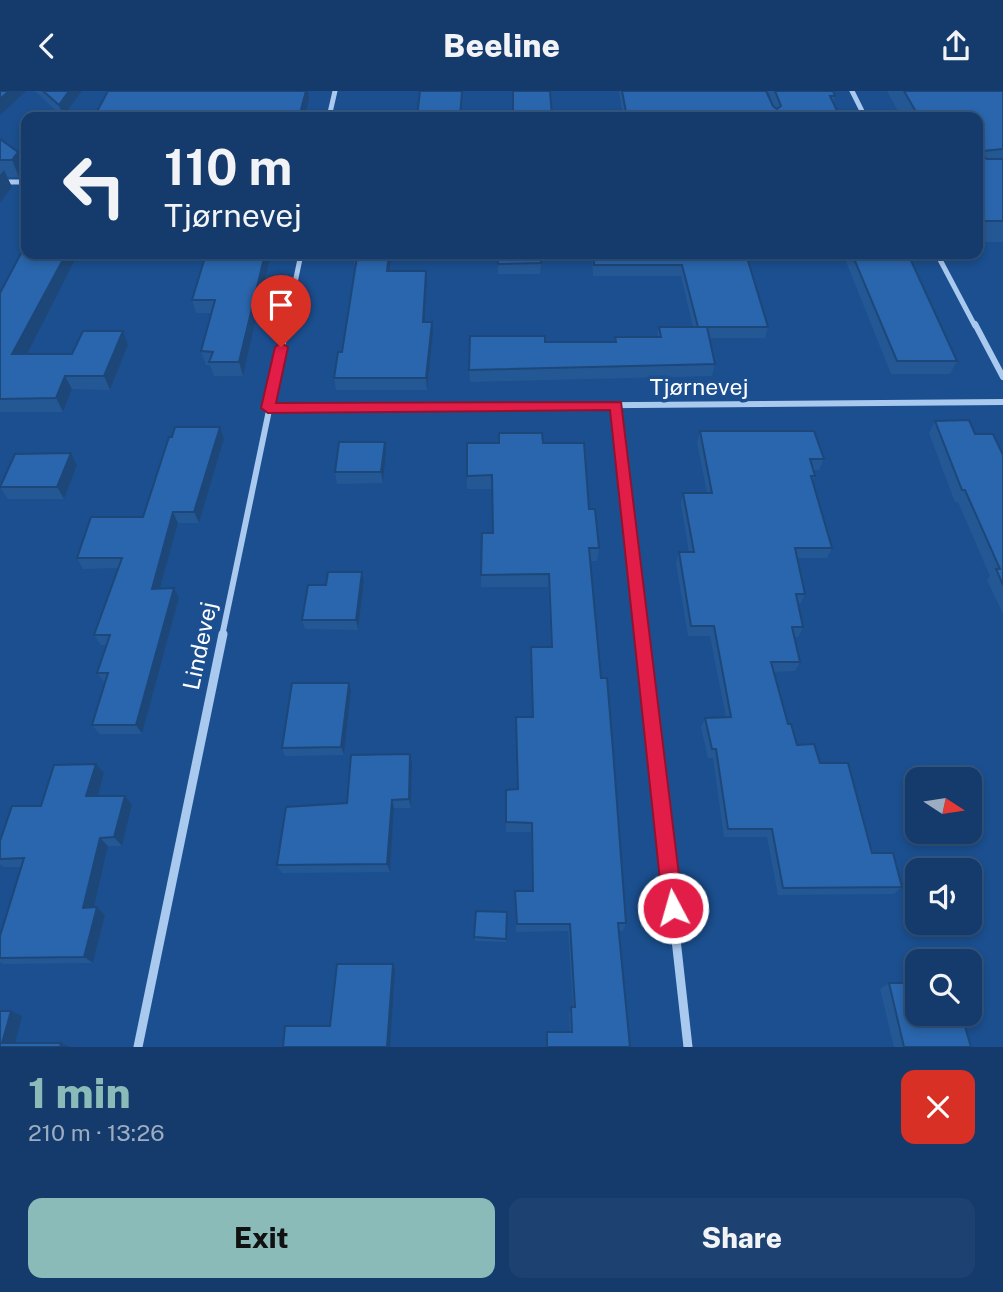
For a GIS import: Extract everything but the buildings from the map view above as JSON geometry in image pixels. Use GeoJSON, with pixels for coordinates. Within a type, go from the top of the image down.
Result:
{"type":"FeatureCollection","features":[{"type":"Feature","properties":{"kind":"street"},"geometry":{"type":"LineString","coordinates":[[330,112],[335,91]]}},
{"type":"Feature","properties":{"kind":"street"},"geometry":{"type":"LineString","coordinates":[[852,91],[862,112]]}},
{"type":"Feature","properties":{"kind":"street"},"geometry":{"type":"LineString","coordinates":[[0,182],[21,182]]}},
{"type":"Feature","properties":{"kind":"street","name":"Lindevej"},"geometry":{"type":"LineString","coordinates":[[138,1047],[300,259]]}},
{"type":"Feature","properties":{"kind":"street"},"geometry":{"type":"LineString","coordinates":[[940,259],[1003,377]]}},
{"type":"Feature","properties":{"kind":"street","name":"Tjørnevej"},"geometry":{"type":"LineString","coordinates":[[268,408],[1003,402]]}},
{"type":"Feature","properties":{"kind":"street"},"geometry":{"type":"LineString","coordinates":[[616,405],[688,1047]]}},
{"type":"Feature","properties":{"kind":"route"},"geometry":{"type":"LineString","coordinates":[[281,347],[268,408],[616,405],[673,908]]}}]}
